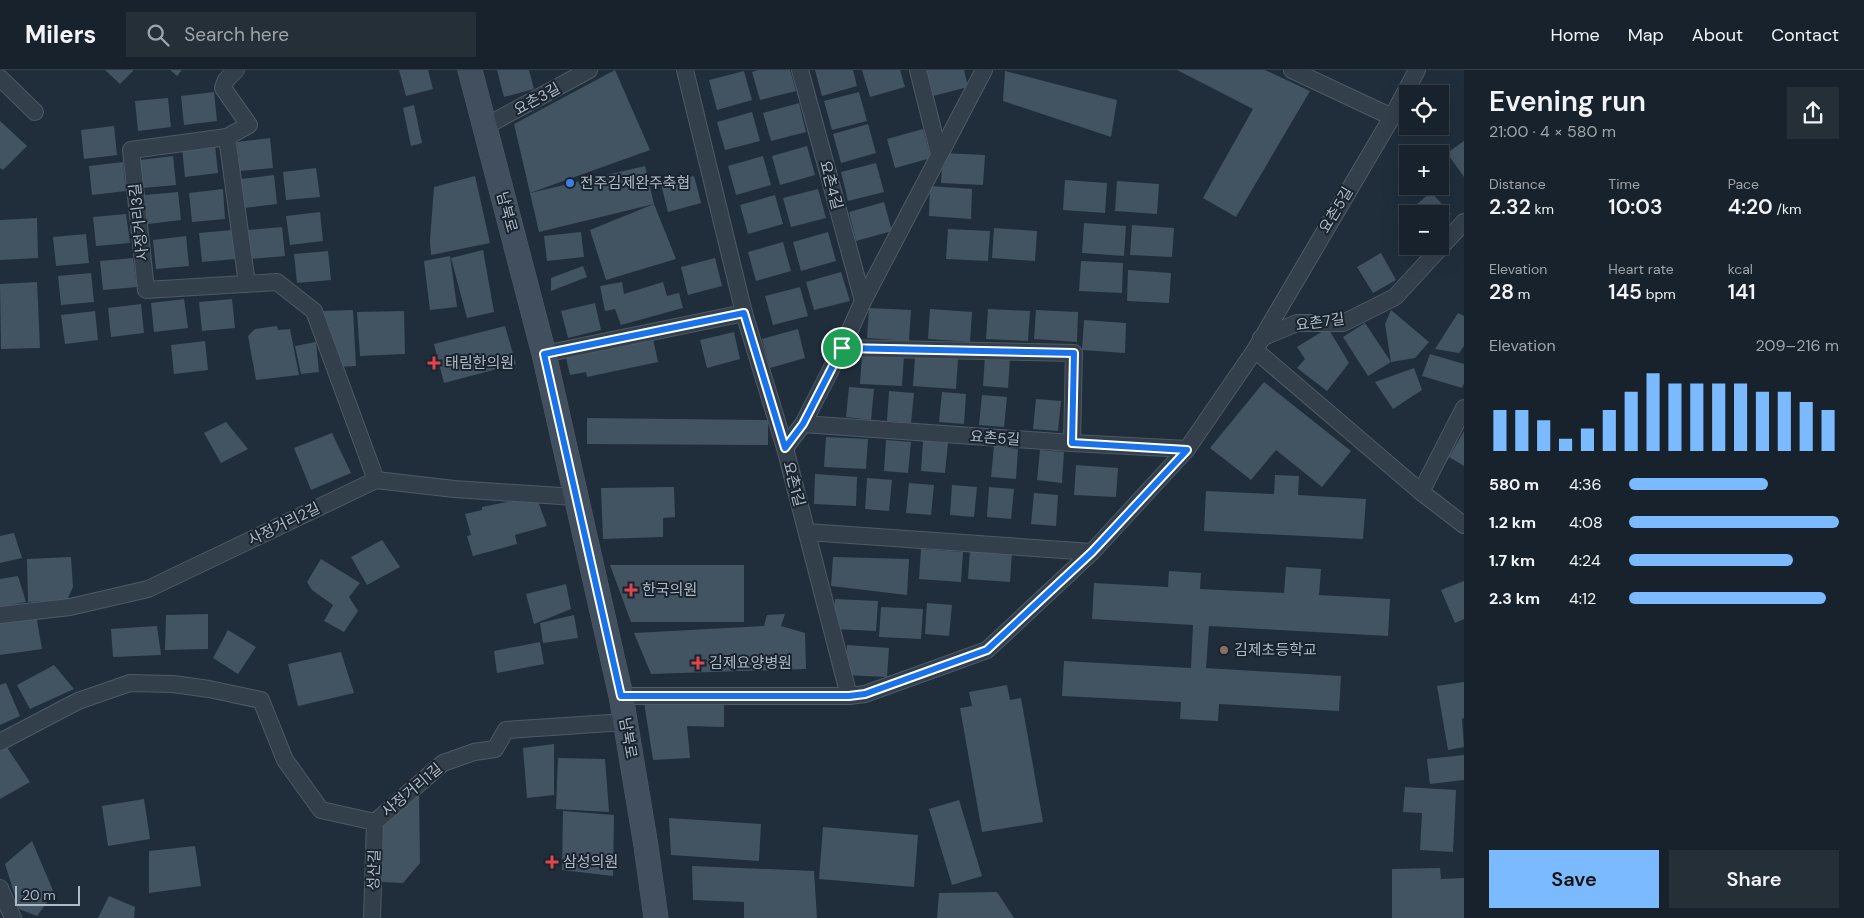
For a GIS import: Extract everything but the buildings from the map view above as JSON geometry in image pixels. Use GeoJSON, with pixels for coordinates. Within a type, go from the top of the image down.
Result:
{"type":"FeatureCollection","features":[{"type":"Feature","properties":{"kind":"main road","name":"남북로"},"geometry":{"type":"LineString","coordinates":[[470,70],[544,354],[621,696],[656,918]]}},
{"type":"Feature","properties":{"kind":"street","name":"요촌3길"},"geometry":{"type":"LineString","coordinates":[[484,127],[589,70]]}},
{"type":"Feature","properties":{"kind":"street","name":"요촌1길"},"geometry":{"type":"LineString","coordinates":[[685,70],[744,313],[785,448],[849,696]]}},
{"type":"Feature","properties":{"kind":"street","name":"요촌4길"},"geometry":{"type":"LineString","coordinates":[[800,70],[863,301]]}},
{"type":"Feature","properties":{"kind":"street"},"geometry":{"type":"LineString","coordinates":[[918,70],[939,154]]}},
{"type":"Feature","properties":{"kind":"street"},"geometry":{"type":"LineString","coordinates":[[785,448],[803,424],[842,348],[863,301],[984,70]]}},
{"type":"Feature","properties":{"kind":"street"},"geometry":{"type":"LineString","coordinates":[[1292,70],[1392,116]]}},
{"type":"Feature","properties":{"kind":"street","name":"요촌5길"},"geometry":{"type":"LineString","coordinates":[[621,696],[849,696],[865,694],[987,650],[1092,552],[1187,450],[1258,344],[1417,70]]}},
{"type":"Feature","properties":{"kind":"street","name":"사정거리3길"},"geometry":{"type":"LineString","coordinates":[[232,71],[223,88],[249,125],[227,137],[131,150],[146,290],[277,282],[314,311],[376,480]]}},
{"type":"Feature","properties":{"kind":"street"},"geometry":{"type":"LineString","coordinates":[[0,78],[35,112]]}},
{"type":"Feature","properties":{"kind":"street"},"geometry":{"type":"LineString","coordinates":[[227,137],[247,284]]}},
{"type":"Feature","properties":{"kind":"street","name":"요촌7길"},"geometry":{"type":"LineString","coordinates":[[1258,344],[1297,323],[1343,322],[1395,297],[1464,222]]}},
{"type":"Feature","properties":{"kind":"street"},"geometry":{"type":"LineString","coordinates":[[544,354],[744,313]]}},
{"type":"Feature","properties":{"kind":"street"},"geometry":{"type":"LineString","coordinates":[[1258,344],[1421,492],[1464,525]]}},
{"type":"Feature","properties":{"kind":"street"},"geometry":{"type":"LineString","coordinates":[[842,348],[1074,353],[1072,443]]}},
{"type":"Feature","properties":{"kind":"street"},"geometry":{"type":"LineString","coordinates":[[1421,492],[1464,408]]}},
{"type":"Feature","properties":{"kind":"street","name":"요촌5길"},"geometry":{"type":"LineString","coordinates":[[803,424],[1187,450]]}},
{"type":"Feature","properties":{"kind":"street"},"geometry":{"type":"LineString","coordinates":[[376,480],[454,489],[575,497]]}},
{"type":"Feature","properties":{"kind":"street","name":"사정거리2길"},"geometry":{"type":"LineString","coordinates":[[0,615],[70,607],[148,589],[376,480]]}},
{"type":"Feature","properties":{"kind":"street"},"geometry":{"type":"LineString","coordinates":[[807,532],[1092,552]]}},
{"type":"Feature","properties":{"kind":"street","name":"사정거리1길"},"geometry":{"type":"LineString","coordinates":[[0,742],[78,701],[130,683],[191,686],[260,700],[285,760],[321,810],[375,822],[443,763],[474,752],[495,749],[506,730],[625,722]]}},
{"type":"Feature","properties":{"kind":"street","name":"성산길"},"geometry":{"type":"LineString","coordinates":[[372,918],[375,822]]}},
{"type":"Feature","properties":{"kind":"street"},"geometry":{"type":"LineString","coordinates":[[0,888],[13,918]]}},
{"type":"Feature","properties":{"kind":"place","name":"전주김제완주축협"},"geometry":{"type":"Point","coordinates":[570,183]}},
{"type":"Feature","properties":{"kind":"place","name":"태림한의원"},"geometry":{"type":"Point","coordinates":[434,363]}},
{"type":"Feature","properties":{"kind":"place","name":"한국의원"},"geometry":{"type":"Point","coordinates":[631,590]}},
{"type":"Feature","properties":{"kind":"place","name":"김제초등학교"},"geometry":{"type":"Point","coordinates":[1224,650]}},
{"type":"Feature","properties":{"kind":"place","name":"김제요양병원"},"geometry":{"type":"Point","coordinates":[698,663]}},
{"type":"Feature","properties":{"kind":"place","name":"삼성의원"},"geometry":{"type":"Point","coordinates":[552,862]}},
{"type":"Feature","properties":{"kind":"route"},"geometry":{"type":"LineString","coordinates":[[744,313],[785,448],[803,424],[842,348],[1074,353],[1072,443],[1187,450],[1092,552],[987,650],[865,694],[849,696],[621,696],[544,354],[744,313]]}}]}
